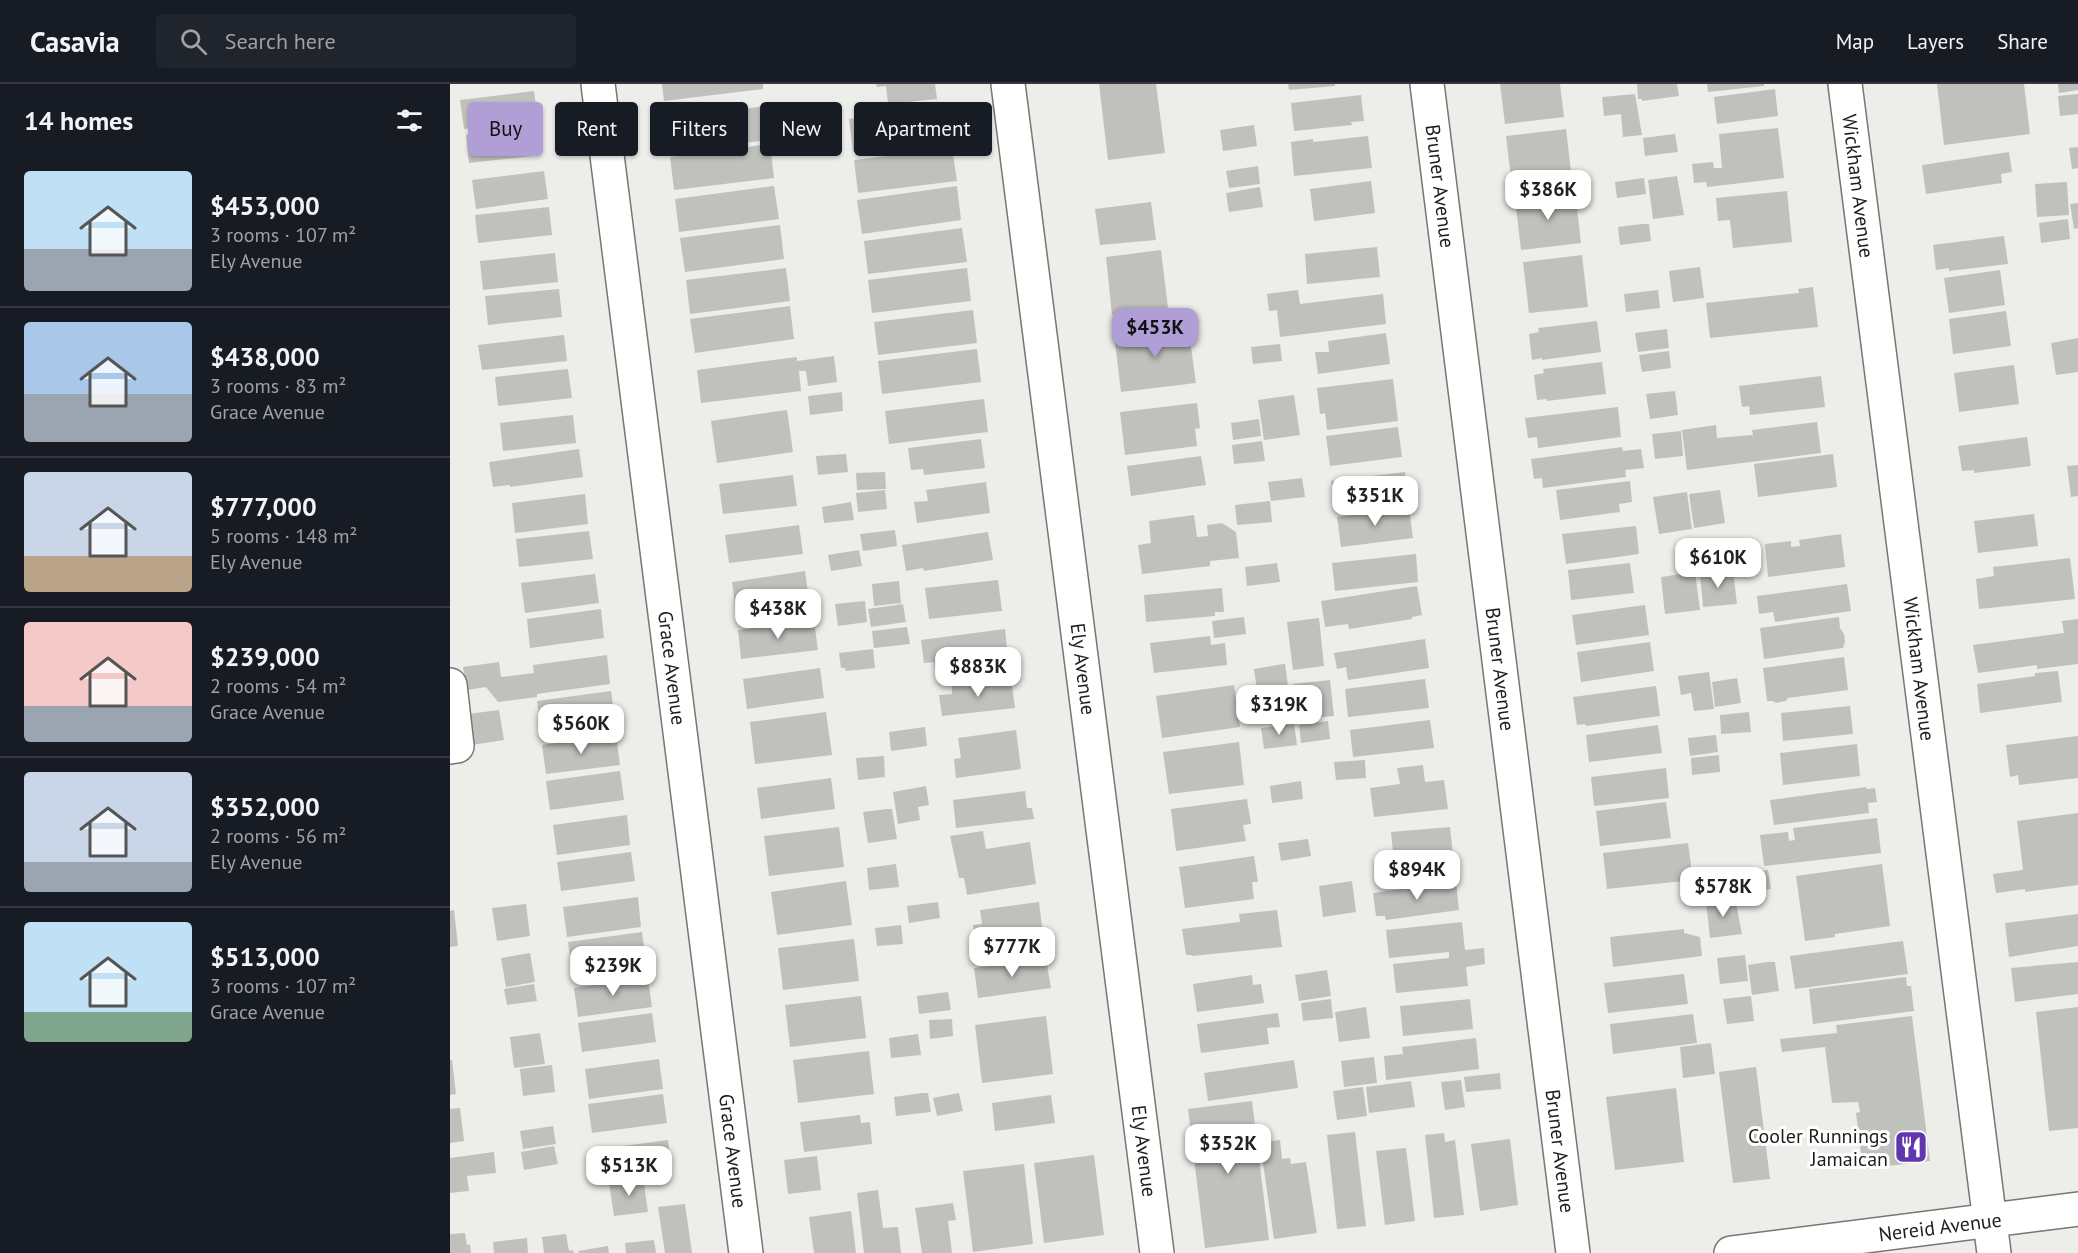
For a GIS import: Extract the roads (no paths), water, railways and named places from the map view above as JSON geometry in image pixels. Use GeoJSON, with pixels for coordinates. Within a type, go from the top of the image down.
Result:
{"type":"FeatureCollection","features":[{"type":"Feature","properties":{"kind":"street","name":"Grace Avenue"},"geometry":{"type":"LineString","coordinates":[[598,84],[746,1253]]}},
{"type":"Feature","properties":{"kind":"street","name":"Ely Avenue"},"geometry":{"type":"LineString","coordinates":[[1008,84],[1157,1253]]}},
{"type":"Feature","properties":{"kind":"street","name":"Bruner Avenue"},"geometry":{"type":"LineString","coordinates":[[1427,84],[1573,1253]]}},
{"type":"Feature","properties":{"kind":"street","name":"Wickham Avenue"},"geometry":{"type":"LineString","coordinates":[[1845,84],[1994,1253]]}},
{"type":"Feature","properties":{"kind":"street"},"geometry":{"type":"LineString","coordinates":[[450,685],[457,746],[450,747]]}},
{"type":"Feature","properties":{"kind":"street","name":"Nereid Avenue"},"geometry":{"type":"LineString","coordinates":[[1731,1253],[2078,1209]]}},
{"type":"Feature","properties":{"kind":"place","name":"Cooler Runnings Jamaican"},"geometry":{"type":"Point","coordinates":[1911,1147]}}]}
